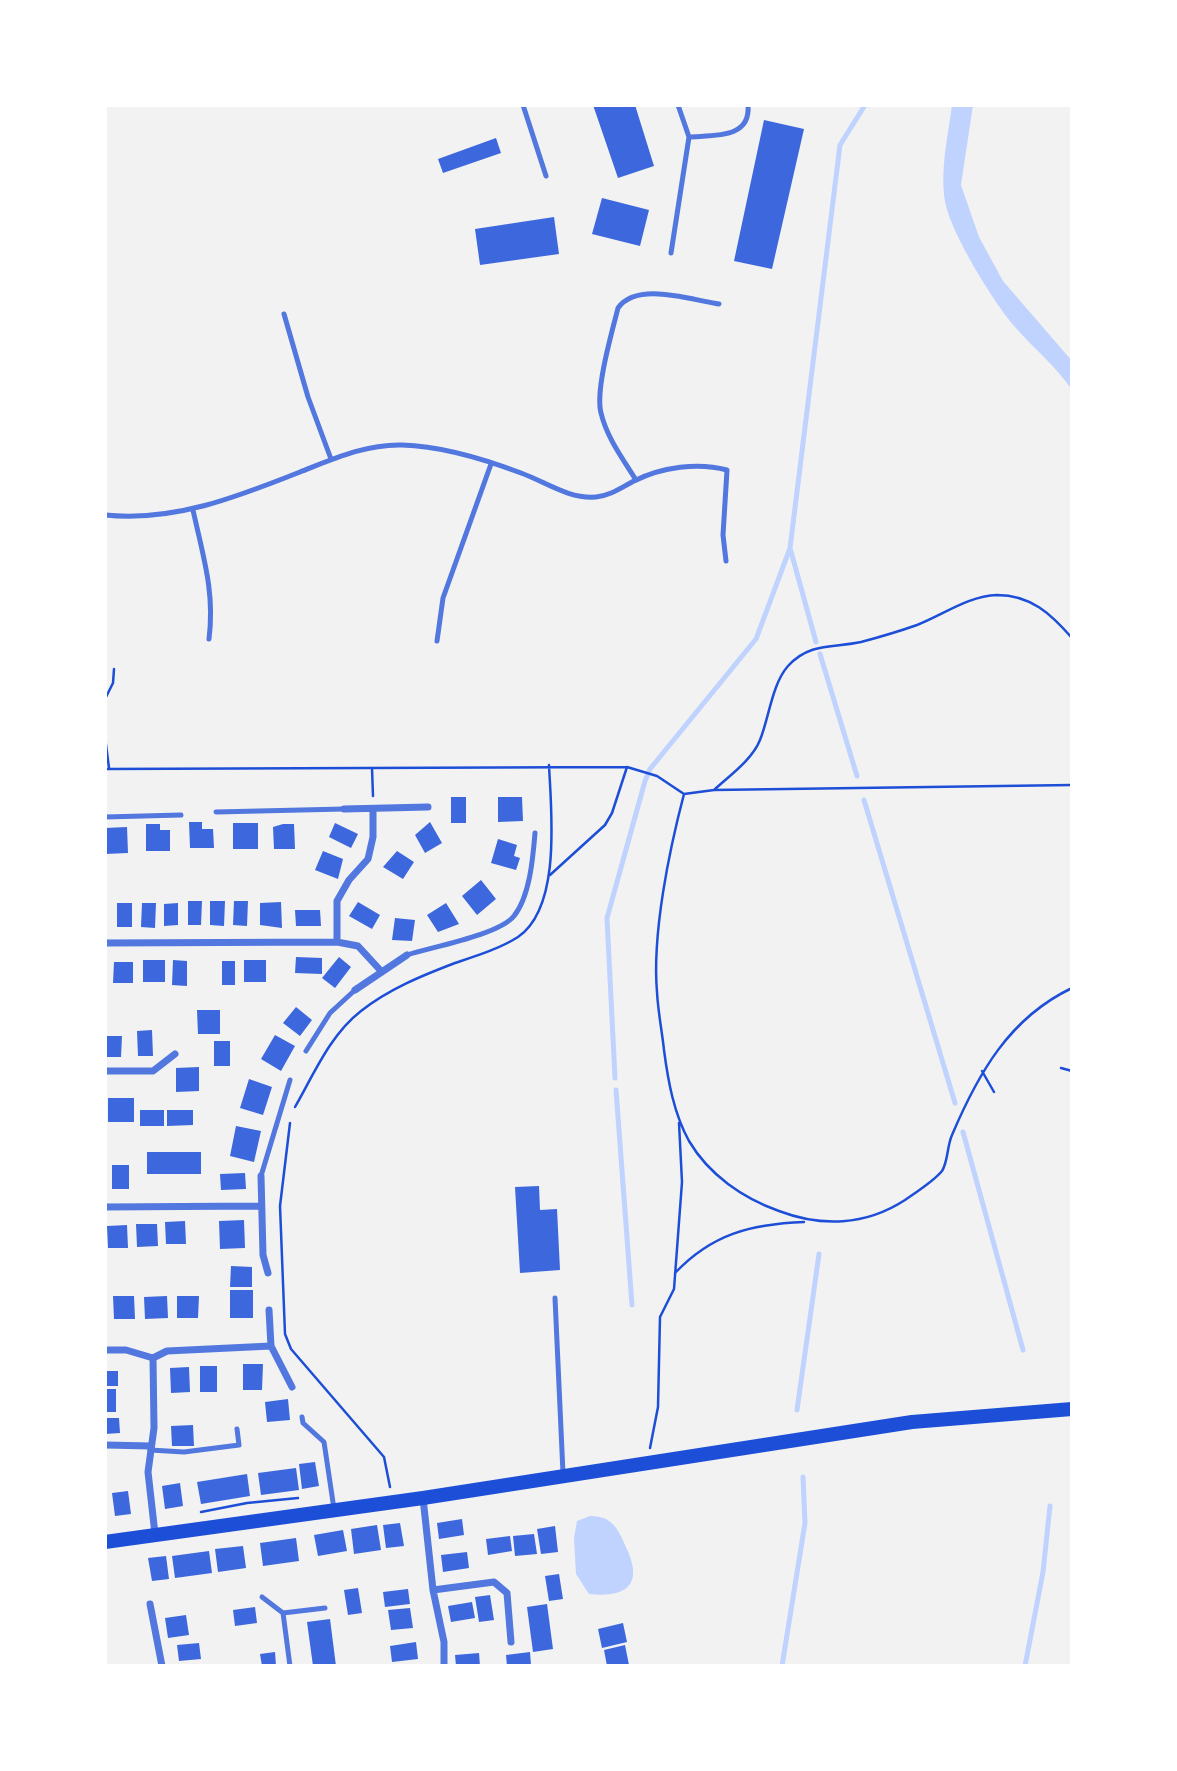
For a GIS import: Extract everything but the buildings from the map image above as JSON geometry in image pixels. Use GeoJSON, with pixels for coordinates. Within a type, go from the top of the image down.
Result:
{"type":"FeatureCollection","features":[{"type":"Feature","properties":{"kind":"main road"},"geometry":{"type":"LineString","coordinates":[[105,1542],[423,1498],[912,1422],[1072,1409]]}},
{"type":"Feature","properties":{"kind":"street"},"geometry":{"type":"LineString","coordinates":[[344,809],[428,807]]}},
{"type":"Feature","properties":{"kind":"street"},"geometry":{"type":"LineString","coordinates":[[337,942],[337,901],[349,880],[368,859],[373,837],[373,809]]}},
{"type":"Feature","properties":{"kind":"street"},"geometry":{"type":"LineString","coordinates":[[105,943],[337,942],[358,946],[381,971]]}},
{"type":"Feature","properties":{"kind":"street"},"geometry":{"type":"LineString","coordinates":[[355,990],[407,955]]}},
{"type":"Feature","properties":{"kind":"street"},"geometry":{"type":"LineString","coordinates":[[105,1071],[153,1071],[175,1054]]}},
{"type":"Feature","properties":{"kind":"street"},"geometry":{"type":"LineString","coordinates":[[261,1176],[263,1255],[268,1273]]}},
{"type":"Feature","properties":{"kind":"street"},"geometry":{"type":"LineString","coordinates":[[105,1208],[261,1206]]}},
{"type":"Feature","properties":{"kind":"street"},"geometry":{"type":"LineString","coordinates":[[270,1310],[271,1346],[292,1387]]}},
{"type":"Feature","properties":{"kind":"street"},"geometry":{"type":"LineString","coordinates":[[105,1350],[126,1350],[153,1358],[167,1351],[271,1346]]}},
{"type":"Feature","properties":{"kind":"street"},"geometry":{"type":"LineString","coordinates":[[153,1358],[154,1428],[148,1472],[155,1534]]}},
{"type":"Feature","properties":{"kind":"street"},"geometry":{"type":"LineString","coordinates":[[105,1445],[151,1448]]}},
{"type":"Feature","properties":{"kind":"street"},"geometry":{"type":"LineString","coordinates":[[423,1498],[433,1590],[444,1642],[444,1666]]}},
{"type":"Feature","properties":{"kind":"street"},"geometry":{"type":"LineString","coordinates":[[433,1590],[494,1583],[507,1593],[510,1642]]}},
{"type":"Feature","properties":{"kind":"street"},"geometry":{"type":"LineString","coordinates":[[150,1604],[162,1666]]}},
{"type":"Feature","properties":{"kind":"lane"},"geometry":{"type":"LineString","coordinates":[[523,105],[547,176]]}},
{"type":"Feature","properties":{"kind":"lane"},"geometry":{"type":"LineString","coordinates":[[671,253],[689,138],[678,105]]}},
{"type":"Feature","properties":{"kind":"lane"},"geometry":{"type":"LineString","coordinates":[[689,138],[731,134],[740,129],[748,118],[748,105]]}},
{"type":"Feature","properties":{"kind":"lane"},"geometry":{"type":"LineString","coordinates":[[636,480],[606,429],[600,410],[600,387],[618,307],[624,300],[635,295],[649,294],[719,304]]}},
{"type":"Feature","properties":{"kind":"lane"},"geometry":{"type":"LineString","coordinates":[[284,314],[308,397],[331,459]]}},
{"type":"Feature","properties":{"kind":"lane"},"geometry":{"type":"LineString","coordinates":[[105,515],[124,517],[193,510],[232,499],[365,448],[401,445],[458,453],[583,497],[599,497],[636,480],[682,467],[711,466],[727,470],[723,535],[726,561]]}},
{"type":"Feature","properties":{"kind":"lane"},"geometry":{"type":"LineString","coordinates":[[437,641],[443,597],[491,464]]}},
{"type":"Feature","properties":{"kind":"lane"},"geometry":{"type":"LineString","coordinates":[[193,510],[210,581],[213,609],[209,639]]}},
{"type":"Feature","properties":{"kind":"lane"},"geometry":{"type":"LineString","coordinates":[[216,812],[344,809]]}},
{"type":"Feature","properties":{"kind":"lane"},"geometry":{"type":"LineString","coordinates":[[105,817],[181,815]]}},
{"type":"Feature","properties":{"kind":"lane"},"geometry":{"type":"LineString","coordinates":[[407,955],[498,928],[514,916],[531,872],[535,833]]}},
{"type":"Feature","properties":{"kind":"lane"},"geometry":{"type":"LineString","coordinates":[[306,1051],[330,1013],[355,990]]}},
{"type":"Feature","properties":{"kind":"lane"},"geometry":{"type":"LineString","coordinates":[[261,1176],[275,1121],[290,1080]]}},
{"type":"Feature","properties":{"kind":"lane"},"geometry":{"type":"LineString","coordinates":[[555,1298],[563,1476]]}},
{"type":"Feature","properties":{"kind":"lane"},"geometry":{"type":"LineString","coordinates":[[302,1417],[303,1423],[324,1442],[334,1509]]}},
{"type":"Feature","properties":{"kind":"lane"},"geometry":{"type":"LineString","coordinates":[[151,1448],[184,1452],[239,1445],[237,1429]]}},
{"type":"Feature","properties":{"kind":"lane"},"geometry":{"type":"LineString","coordinates":[[261,1597],[283,1613],[325,1608]]}},
{"type":"Feature","properties":{"kind":"lane"},"geometry":{"type":"LineString","coordinates":[[283,1613],[290,1666]]}},
{"type":"Feature","properties":{"kind":"path"},"geometry":{"type":"LineString","coordinates":[[713,790],[759,743],[786,668],[800,654],[821,646],[859,642],[919,625],[963,603],[995,595],[1015,597],[1047,610],[1072,638]]}},
{"type":"Feature","properties":{"kind":"path"},"geometry":{"type":"LineString","coordinates":[[105,699],[114,683],[114,669]]}},
{"type":"Feature","properties":{"kind":"path"},"geometry":{"type":"LineString","coordinates":[[105,737],[107,769],[549,765],[627,767],[657,776],[684,794],[713,790],[1072,785]]}},
{"type":"Feature","properties":{"kind":"path"},"geometry":{"type":"LineString","coordinates":[[293,1108],[335,1038],[358,1013],[390,991],[521,935],[538,912],[549,875],[552,833],[549,765]]}},
{"type":"Feature","properties":{"kind":"path"},"geometry":{"type":"LineString","coordinates":[[549,875],[605,825],[612,813],[627,767]]}},
{"type":"Feature","properties":{"kind":"path"},"geometry":{"type":"LineString","coordinates":[[372,768],[373,809]]}},
{"type":"Feature","properties":{"kind":"path"},"geometry":{"type":"LineString","coordinates":[[650,1449],[658,1407],[660,1317],[674,1289],[682,1182],[679,1120],[668,1076],[656,990],[661,916],[675,830],[684,794]]}},
{"type":"Feature","properties":{"kind":"path"},"geometry":{"type":"LineString","coordinates":[[675,1273],[697,1251],[733,1233],[770,1223],[855,1222],[904,1201],[942,1170],[950,1138],[982,1071],[1013,1028],[1052,998],[1072,988]]}},
{"type":"Feature","properties":{"kind":"path"},"geometry":{"type":"LineString","coordinates":[[1061,1068],[1072,1071]]}},
{"type":"Feature","properties":{"kind":"path"},"geometry":{"type":"LineString","coordinates":[[982,1071],[994,1092]]}},
{"type":"Feature","properties":{"kind":"path"},"geometry":{"type":"LineString","coordinates":[[291,1119],[279,1206],[285,1334],[291,1349],[384,1457],[390,1487]]}},
{"type":"Feature","properties":{"kind":"path"},"geometry":{"type":"LineString","coordinates":[[679,1120],[691,1144],[723,1181],[757,1203],[807,1222]]}},
{"type":"Feature","properties":{"kind":"water"},"geometry":{"type":"Polygon","coordinates":[[[952,105],[973,105],[961,185],[979,237],[1003,281],[1072,361],[1072,390],[1006,316],[974,267],[955,230],[945,201],[943,177],[952,105]]]}},
{"type":"Feature","properties":{"kind":"water"},"geometry":{"type":"Polygon","coordinates":[[[590,1516],[610,1521],[618,1530],[631,1558],[633,1578],[623,1590],[603,1595],[589,1594],[576,1574],[574,1538],[577,1521],[590,1516]]]}},
{"type":"Feature","properties":{"kind":"waterway"},"geometry":{"type":"LineString","coordinates":[[816,642],[790,548],[840,145],[865,105]]}},
{"type":"Feature","properties":{"kind":"waterway"},"geometry":{"type":"LineString","coordinates":[[615,1078],[607,918],[645,781],[650,769],[756,639],[790,548]]}},
{"type":"Feature","properties":{"kind":"waterway"},"geometry":{"type":"LineString","coordinates":[[820,654],[857,776]]}},
{"type":"Feature","properties":{"kind":"waterway"},"geometry":{"type":"LineString","coordinates":[[864,800],[955,1103]]}},
{"type":"Feature","properties":{"kind":"waterway"},"geometry":{"type":"LineString","coordinates":[[616,1090],[632,1305]]}},
{"type":"Feature","properties":{"kind":"waterway"},"geometry":{"type":"LineString","coordinates":[[963,1132],[1023,1350]]}},
{"type":"Feature","properties":{"kind":"waterway"},"geometry":{"type":"LineString","coordinates":[[797,1410],[819,1254]]}},
{"type":"Feature","properties":{"kind":"waterway"},"geometry":{"type":"LineString","coordinates":[[782,1666],[805,1523],[803,1477]]}},
{"type":"Feature","properties":{"kind":"waterway"},"geometry":{"type":"LineString","coordinates":[[1025,1666],[1043,1572],[1050,1506]]}}]}
